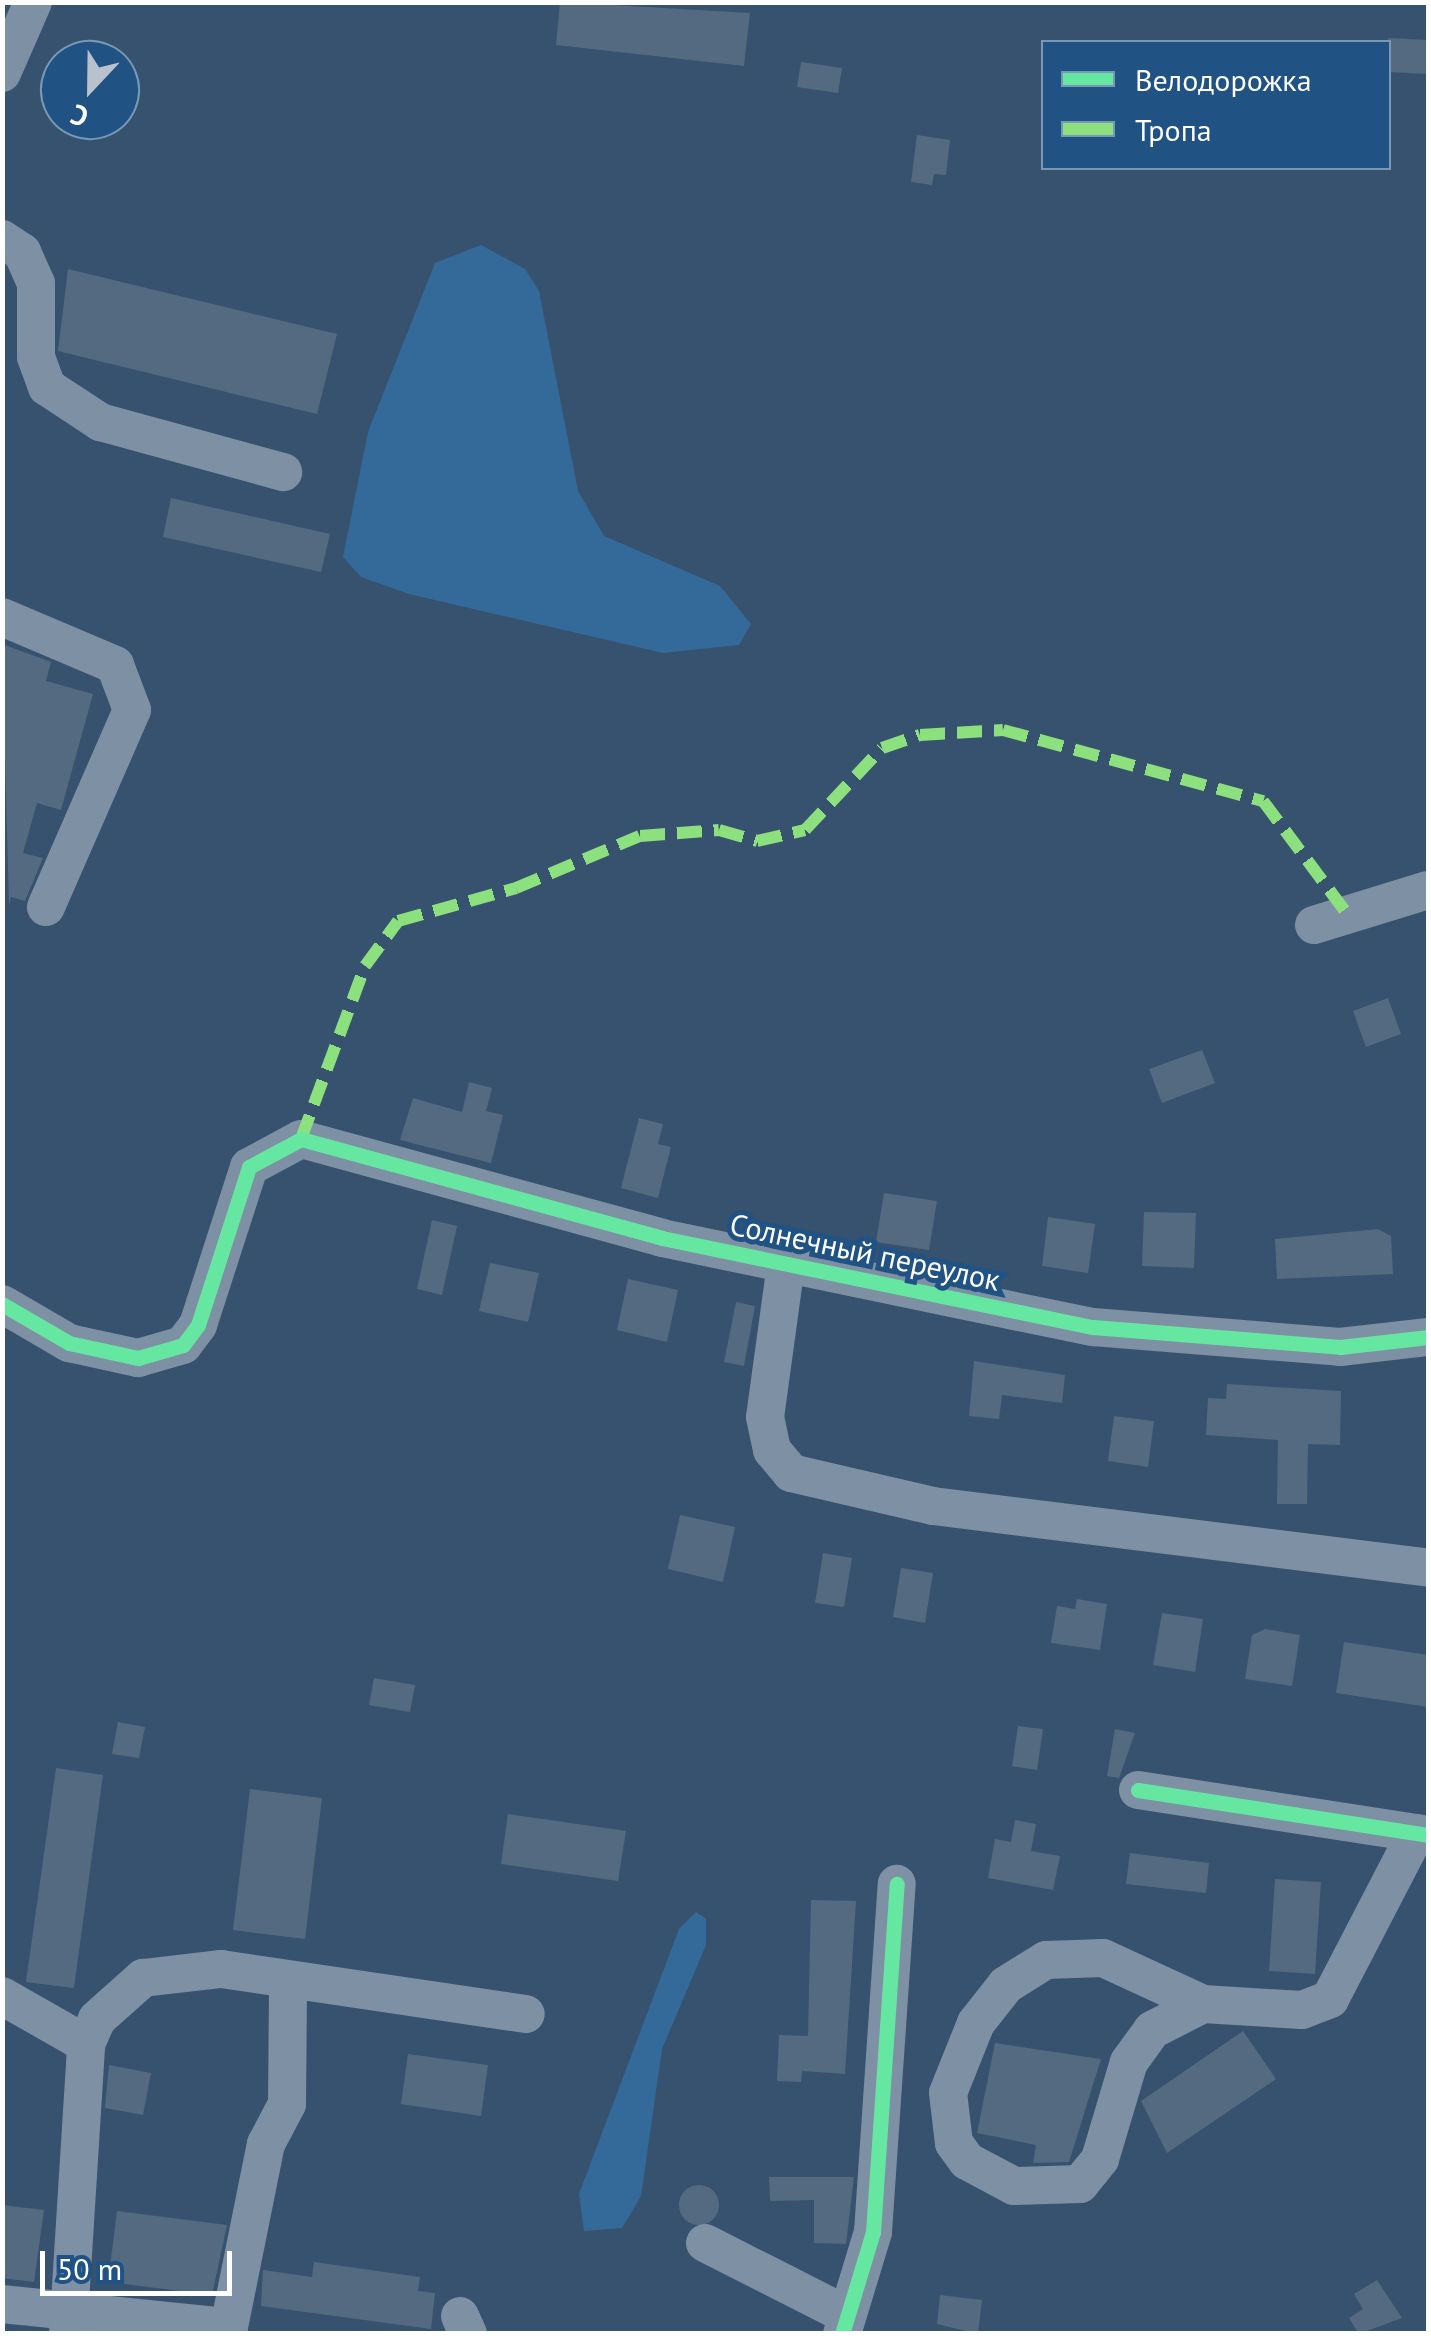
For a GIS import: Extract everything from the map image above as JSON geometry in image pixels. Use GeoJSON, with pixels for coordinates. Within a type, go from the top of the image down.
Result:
{"type":"FeatureCollection","features":[{"type":"Feature","properties":{"kind":"street"},"geometry":{"type":"LineString","coordinates":[[2,73],[33,2]]}},
{"type":"Feature","properties":{"kind":"street"},"geometry":{"type":"LineString","coordinates":[[2,239],[22,252],[36,283],[36,357],[47,387],[100,422],[284,472]]}},
{"type":"Feature","properties":{"kind":"street"},"geometry":{"type":"LineString","coordinates":[[2,617],[116,664],[132,710],[46,907]]}},
{"type":"Feature","properties":{"kind":"street"},"geometry":{"type":"LineString","coordinates":[[1314,925],[1428,890]]}},
{"type":"Feature","properties":{"kind":"street","name":"Солнечный переулок"},"geometry":{"type":"LineString","coordinates":[[2,1304],[86,1346],[138,1358],[183,1345],[198,1325],[249,1168],[301,1139],[786,1264],[1094,1327],[1340,1347],[1428,1337]]}},
{"type":"Feature","properties":{"kind":"street"},"geometry":{"type":"LineString","coordinates":[[786,1264],[765,1417],[772,1450],[791,1473],[933,1506],[1428,1568]]}},
{"type":"Feature","properties":{"kind":"street"},"geometry":{"type":"LineString","coordinates":[[1138,1790],[1422,1834],[1330,1999],[1302,2010],[1203,2004],[1103,1958],[1046,1960],[1006,1986],[976,2023],[948,2092],[954,2143],[967,2161],[1014,2186],[1080,2184],[1100,2160],[1129,2062],[1161,2022],[1203,2004]]}},
{"type":"Feature","properties":{"kind":"street"},"geometry":{"type":"LineString","coordinates":[[706,2243],[843,2324],[873,2232],[898,1884]]}},
{"type":"Feature","properties":{"kind":"street"},"geometry":{"type":"LineString","coordinates":[[68,2323],[86,2044],[97,2019],[143,1978],[221,1969],[526,2014]]}},
{"type":"Feature","properties":{"kind":"street"},"geometry":{"type":"LineString","coordinates":[[2,2304],[68,2323],[229,2326],[266,2144],[287,2104],[288,1980]]}},
{"type":"Feature","properties":{"kind":"street"},"geometry":{"type":"LineString","coordinates":[[2,1996],[86,2044]]}},
{"type":"Feature","properties":{"kind":"shaded area"},"geometry":{"type":"Polygon","coordinates":[[[481,245],[525,269],[539,291],[578,491],[604,536],[720,586],[751,624],[739,645],[663,653],[409,594],[361,577],[343,557],[368,432],[435,263],[481,245]]]}},
{"type":"Feature","properties":{"kind":"shaded area"},"geometry":{"type":"Polygon","coordinates":[[[696,1912],[706,1919],[706,1945],[662,2049],[641,2196],[622,2228],[584,2231],[579,2194],[679,1929],[696,1912]]]}},
{"type":"Feature","properties":{"kind":"building"},"geometry":{"type":"Polygon","coordinates":[[[560,2],[750,13],[744,66],[556,45],[560,2]]]}},
{"type":"Feature","properties":{"kind":"building"},"geometry":{"type":"Polygon","coordinates":[[[1388,40],[1428,40],[1428,74],[1391,72],[1388,40]]]}},
{"type":"Feature","properties":{"kind":"building"},"geometry":{"type":"Polygon","coordinates":[[[801,62],[842,68],[838,93],[797,87],[801,62]]]}},
{"type":"Feature","properties":{"kind":"building"},"geometry":{"type":"Polygon","coordinates":[[[917,135],[950,140],[946,175],[934,174],[932,185],[911,182],[917,135]]]}},
{"type":"Feature","properties":{"kind":"building"},"geometry":{"type":"Polygon","coordinates":[[[68,269],[337,334],[317,414],[58,351],[68,269]]]}},
{"type":"Feature","properties":{"kind":"building"},"geometry":{"type":"Polygon","coordinates":[[[171,498],[330,534],[321,572],[163,537],[171,498]]]}},
{"type":"Feature","properties":{"kind":"building"},"geometry":{"type":"Polygon","coordinates":[[[2,644],[51,662],[46,681],[93,694],[61,810],[37,803],[23,853],[43,858],[25,901],[11,897],[9,906],[2,644]]]}},
{"type":"Feature","properties":{"kind":"building"},"geometry":{"type":"Polygon","coordinates":[[[1388,998],[1401,1034],[1366,1047],[1353,1011],[1388,998]]]}},
{"type":"Feature","properties":{"kind":"building"},"geometry":{"type":"Polygon","coordinates":[[[1202,1050],[1215,1083],[1162,1103],[1149,1069],[1202,1050]]]}},
{"type":"Feature","properties":{"kind":"building"},"geometry":{"type":"Polygon","coordinates":[[[469,1082],[492,1088],[486,1111],[503,1115],[491,1163],[400,1140],[413,1098],[462,1112],[469,1082]]]}},
{"type":"Feature","properties":{"kind":"building"},"geometry":{"type":"Polygon","coordinates":[[[639,1118],[663,1124],[658,1144],[671,1147],[658,1198],[621,1188],[639,1118]]]}},
{"type":"Feature","properties":{"kind":"building"},"geometry":{"type":"Polygon","coordinates":[[[884,1193],[937,1201],[929,1250],[876,1242],[884,1193]]]}},
{"type":"Feature","properties":{"kind":"building"},"geometry":{"type":"Polygon","coordinates":[[[1144,1212],[1196,1213],[1194,1268],[1142,1266],[1144,1212]]]}},
{"type":"Feature","properties":{"kind":"building"},"geometry":{"type":"Polygon","coordinates":[[[1048,1217],[1095,1224],[1088,1273],[1042,1266],[1048,1217]]]}},
{"type":"Feature","properties":{"kind":"building"},"geometry":{"type":"Polygon","coordinates":[[[432,1220],[457,1226],[442,1295],[417,1289],[432,1220]]]}},
{"type":"Feature","properties":{"kind":"building"},"geometry":{"type":"Polygon","coordinates":[[[1378,1229],[1391,1236],[1393,1274],[1277,1279],[1275,1239],[1378,1229]]]}},
{"type":"Feature","properties":{"kind":"building"},"geometry":{"type":"Polygon","coordinates":[[[490,1263],[539,1273],[528,1322],[479,1311],[490,1263]]]}},
{"type":"Feature","properties":{"kind":"building"},"geometry":{"type":"Polygon","coordinates":[[[628,1279],[678,1290],[667,1342],[617,1330],[628,1279]]]}},
{"type":"Feature","properties":{"kind":"building"},"geometry":{"type":"Polygon","coordinates":[[[736,1302],[755,1306],[744,1366],[724,1362],[736,1302]]]}},
{"type":"Feature","properties":{"kind":"building"},"geometry":{"type":"Polygon","coordinates":[[[974,1361],[1065,1375],[1062,1403],[1002,1395],[999,1419],[969,1416],[974,1361]]]}},
{"type":"Feature","properties":{"kind":"building"},"geometry":{"type":"Polygon","coordinates":[[[1227,1384],[1341,1391],[1340,1445],[1308,1444],[1307,1504],[1277,1504],[1278,1440],[1206,1435],[1208,1398],[1226,1399],[1227,1384]]]}},
{"type":"Feature","properties":{"kind":"building"},"geometry":{"type":"Polygon","coordinates":[[[1114,1416],[1154,1421],[1148,1467],[1108,1461],[1114,1416]]]}},
{"type":"Feature","properties":{"kind":"building"},"geometry":{"type":"Polygon","coordinates":[[[680,1515],[735,1527],[723,1582],[668,1569],[680,1515]]]}},
{"type":"Feature","properties":{"kind":"building"},"geometry":{"type":"Polygon","coordinates":[[[823,1553],[852,1558],[844,1607],[815,1603],[823,1553]]]}},
{"type":"Feature","properties":{"kind":"building"},"geometry":{"type":"Polygon","coordinates":[[[901,1568],[933,1573],[925,1623],[893,1617],[901,1568]]]}},
{"type":"Feature","properties":{"kind":"building"},"geometry":{"type":"Polygon","coordinates":[[[1077,1599],[1107,1604],[1100,1650],[1051,1643],[1057,1606],[1075,1609],[1077,1599]]]}},
{"type":"Feature","properties":{"kind":"building"},"geometry":{"type":"Polygon","coordinates":[[[1162,1613],[1203,1619],[1195,1672],[1153,1665],[1162,1613]]]}},
{"type":"Feature","properties":{"kind":"building"},"geometry":{"type":"Polygon","coordinates":[[[1265,1629],[1300,1635],[1292,1686],[1245,1679],[1252,1635],[1265,1629]]]}},
{"type":"Feature","properties":{"kind":"building"},"geometry":{"type":"Polygon","coordinates":[[[1344,1642],[1428,1655],[1428,1707],[1336,1693],[1344,1642]]]}},
{"type":"Feature","properties":{"kind":"building"},"geometry":{"type":"Polygon","coordinates":[[[374,1678],[415,1685],[410,1712],[369,1705],[374,1678]]]}},
{"type":"Feature","properties":{"kind":"building"},"geometry":{"type":"Polygon","coordinates":[[[118,1722],[145,1727],[139,1758],[112,1754],[118,1722]]]}},
{"type":"Feature","properties":{"kind":"building"},"geometry":{"type":"Polygon","coordinates":[[[1018,1726],[1043,1729],[1037,1770],[1012,1766],[1018,1726]]]}},
{"type":"Feature","properties":{"kind":"building"},"geometry":{"type":"Polygon","coordinates":[[[1115,1729],[1135,1733],[1119,1778],[1107,1776],[1115,1729]]]}},
{"type":"Feature","properties":{"kind":"building"},"geometry":{"type":"Polygon","coordinates":[[[56,1768],[103,1775],[74,1988],[26,1982],[56,1768]]]}},
{"type":"Feature","properties":{"kind":"building"},"geometry":{"type":"Polygon","coordinates":[[[250,1789],[322,1798],[305,1939],[233,1930],[250,1789]]]}},
{"type":"Feature","properties":{"kind":"building"},"geometry":{"type":"Polygon","coordinates":[[[508,1814],[626,1831],[618,1881],[501,1864],[508,1814]]]}},
{"type":"Feature","properties":{"kind":"building"},"geometry":{"type":"Polygon","coordinates":[[[1015,1820],[1036,1824],[1031,1851],[1060,1856],[1053,1890],[988,1878],[995,1839],[1011,1842],[1015,1820]]]}},
{"type":"Feature","properties":{"kind":"building"},"geometry":{"type":"Polygon","coordinates":[[[1130,1853],[1209,1863],[1206,1893],[1126,1884],[1130,1853]]]}},
{"type":"Feature","properties":{"kind":"building"},"geometry":{"type":"Polygon","coordinates":[[[1275,1879],[1321,1882],[1315,1974],[1269,1971],[1275,1879]]]}},
{"type":"Feature","properties":{"kind":"building"},"geometry":{"type":"Polygon","coordinates":[[[811,1900],[856,1901],[845,2074],[802,2071],[801,2082],[777,2081],[779,2035],[808,2036],[811,1900]]]}},
{"type":"Feature","properties":{"kind":"building"},"geometry":{"type":"Polygon","coordinates":[[[1243,2031],[1276,2079],[1167,2153],[1141,2101],[1243,2031]]]}},
{"type":"Feature","properties":{"kind":"building"},"geometry":{"type":"Polygon","coordinates":[[[995,2043],[1101,2059],[1069,2162],[1033,2163],[1036,2145],[977,2133],[995,2043]]]}},
{"type":"Feature","properties":{"kind":"building"},"geometry":{"type":"Polygon","coordinates":[[[408,2054],[488,2065],[481,2116],[401,2104],[408,2054]]]}},
{"type":"Feature","properties":{"kind":"building"},"geometry":{"type":"Polygon","coordinates":[[[109,2065],[151,2073],[143,2115],[105,2108],[109,2065]]]}},
{"type":"Feature","properties":{"kind":"building"},"geometry":{"type":"Polygon","coordinates":[[[769,2177],[854,2177],[846,2244],[814,2243],[814,2200],[770,2201],[769,2177]]]}},
{"type":"Feature","properties":{"kind":"building"},"geometry":{"type":"Polygon","coordinates":[[[699,2185],[713,2191],[719,2205],[713,2219],[699,2225],[685,2219],[679,2205],[685,2191],[699,2185]]]}},
{"type":"Feature","properties":{"kind":"building"},"geometry":{"type":"Polygon","coordinates":[[[2,2205],[44,2210],[34,2282],[2,2278],[2,2205]]]}},
{"type":"Feature","properties":{"kind":"building"},"geometry":{"type":"Polygon","coordinates":[[[117,2211],[227,2225],[212,2295],[108,2282],[117,2211]]]}},
{"type":"Feature","properties":{"kind":"building"},"geometry":{"type":"Polygon","coordinates":[[[314,2262],[420,2277],[418,2291],[435,2293],[431,2329],[261,2306],[263,2270],[312,2277],[314,2262]]]}},
{"type":"Feature","properties":{"kind":"building"},"geometry":{"type":"Polygon","coordinates":[[[1377,2280],[1402,2318],[1359,2334],[1349,2318],[1363,2309],[1354,2294],[1377,2280]]]}},
{"type":"Feature","properties":{"kind":"building"},"geometry":{"type":"Polygon","coordinates":[[[940,2295],[982,2300],[978,2334],[937,2324],[940,2295]]]}},
{"type":"Feature","properties":{"kind":"marked path"},"geometry":{"type":"LineString","coordinates":[[301,1139],[365,966],[398,921],[516,888],[640,836],[719,830],[757,841],[805,830],[882,748],[920,735],[1003,730],[1263,801],[1348,915]]}},
{"type":"Feature","properties":{"kind":"cycle path"},"geometry":{"type":"LineString","coordinates":[[2,1304],[69,1343],[138,1358],[183,1345],[198,1325],[249,1167],[301,1139],[662,1238],[1093,1327],[1340,1347],[1428,1337]]}},
{"type":"Feature","properties":{"kind":"cycle path"},"geometry":{"type":"LineString","coordinates":[[1138,1790],[1428,1835]]}},
{"type":"Feature","properties":{"kind":"cycle path"},"geometry":{"type":"LineString","coordinates":[[842,2334],[873,2232],[897,1884]]}}]}
